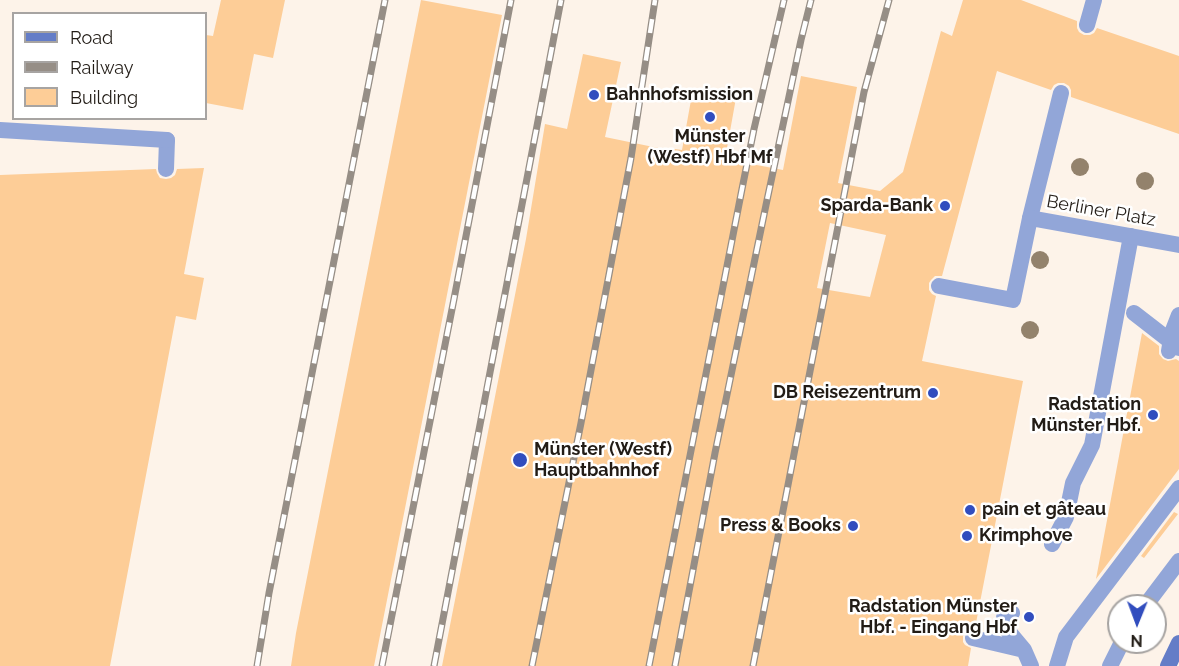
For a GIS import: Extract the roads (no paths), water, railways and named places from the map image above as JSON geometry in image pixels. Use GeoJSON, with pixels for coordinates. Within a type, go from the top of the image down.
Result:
{"type":"FeatureCollection","features":[{"type":"Feature","properties":{"kind":"main road"},"geometry":{"type":"LineString","coordinates":[[1168,666],[1179,643]]}},
{"type":"Feature","properties":{"kind":"street"},"geometry":{"type":"LineString","coordinates":[[1087,25],[1094,0]]}},
{"type":"Feature","properties":{"kind":"street"},"geometry":{"type":"LineString","coordinates":[[1030,218],[1060,93]]}},
{"type":"Feature","properties":{"kind":"street"},"geometry":{"type":"LineString","coordinates":[[0,130],[167,140],[166,169]]}},
{"type":"Feature","properties":{"kind":"street","name":"Berliner Platz"},"geometry":{"type":"LineString","coordinates":[[939,286],[1012,300],[1030,218],[1179,245]]}},
{"type":"Feature","properties":{"kind":"street"},"geometry":{"type":"LineString","coordinates":[[1052,544],[1066,517],[1073,483],[1092,445],[1131,236]]}},
{"type":"Feature","properties":{"kind":"street"},"geometry":{"type":"LineString","coordinates":[[1134,313],[1173,347]]}},
{"type":"Feature","properties":{"kind":"street"},"geometry":{"type":"LineString","coordinates":[[1173,347],[1172,333],[1179,315]]}},
{"type":"Feature","properties":{"kind":"street"},"geometry":{"type":"LineString","coordinates":[[1057,666],[1066,638],[1179,488]]}},
{"type":"Feature","properties":{"kind":"street"},"geometry":{"type":"LineString","coordinates":[[1154,594],[1179,561]]}},
{"type":"Feature","properties":{"kind":"street"},"geometry":{"type":"LineString","coordinates":[[1012,613],[1005,611],[1003,625],[1028,662]]}},
{"type":"Feature","properties":{"kind":"street"},"geometry":{"type":"LineString","coordinates":[[973,638],[1028,662]]}},
{"type":"Feature","properties":{"kind":"railway"},"geometry":{"type":"LineString","coordinates":[[257,666],[269,593],[385,0]]}},
{"type":"Feature","properties":{"kind":"railway"},"geometry":{"type":"LineString","coordinates":[[382,666],[511,0]]}},
{"type":"Feature","properties":{"kind":"railway"},"geometry":{"type":"LineString","coordinates":[[434,666],[561,0]]}},
{"type":"Feature","properties":{"kind":"railway"},"geometry":{"type":"LineString","coordinates":[[532,666],[631,158],[655,0]]}},
{"type":"Feature","properties":{"kind":"railway"},"geometry":{"type":"LineString","coordinates":[[649,666],[754,129],[784,0]]}},
{"type":"Feature","properties":{"kind":"railway"},"geometry":{"type":"LineString","coordinates":[[675,666],[715,453],[811,0]]}},
{"type":"Feature","properties":{"kind":"railway"},"geometry":{"type":"LineString","coordinates":[[753,666],[864,92],[889,0]]}},
{"type":"Feature","properties":{"kind":"place","name":"Bahnhofsmission"},"geometry":{"type":"Point","coordinates":[594,95]}},
{"type":"Feature","properties":{"kind":"place","name":"Münster (Westf) Hbf Mf"},"geometry":{"type":"Point","coordinates":[710,117]}},
{"type":"Feature","properties":{"kind":"place","name":"Sparda-Bank"},"geometry":{"type":"Point","coordinates":[945,206]}},
{"type":"Feature","properties":{"kind":"place","name":"DB Reisezentrum"},"geometry":{"type":"Point","coordinates":[933,393]}},
{"type":"Feature","properties":{"kind":"place","name":"Radstation Münster Hbf."},"geometry":{"type":"Point","coordinates":[1153,415]}},
{"type":"Feature","properties":{"kind":"place","name":"Münster (Westf) Hauptbahnhof"},"geometry":{"type":"Point","coordinates":[520,460]}},
{"type":"Feature","properties":{"kind":"place","name":"pain et gâteau"},"geometry":{"type":"Point","coordinates":[970,510]}},
{"type":"Feature","properties":{"kind":"place","name":"Press & Books"},"geometry":{"type":"Point","coordinates":[853,526]}},
{"type":"Feature","properties":{"kind":"place","name":"Krimphove"},"geometry":{"type":"Point","coordinates":[967,536]}},
{"type":"Feature","properties":{"kind":"place","name":"Radstation Münster Hbf. - Eingang Hbf"},"geometry":{"type":"Point","coordinates":[1029,617]}}]}
